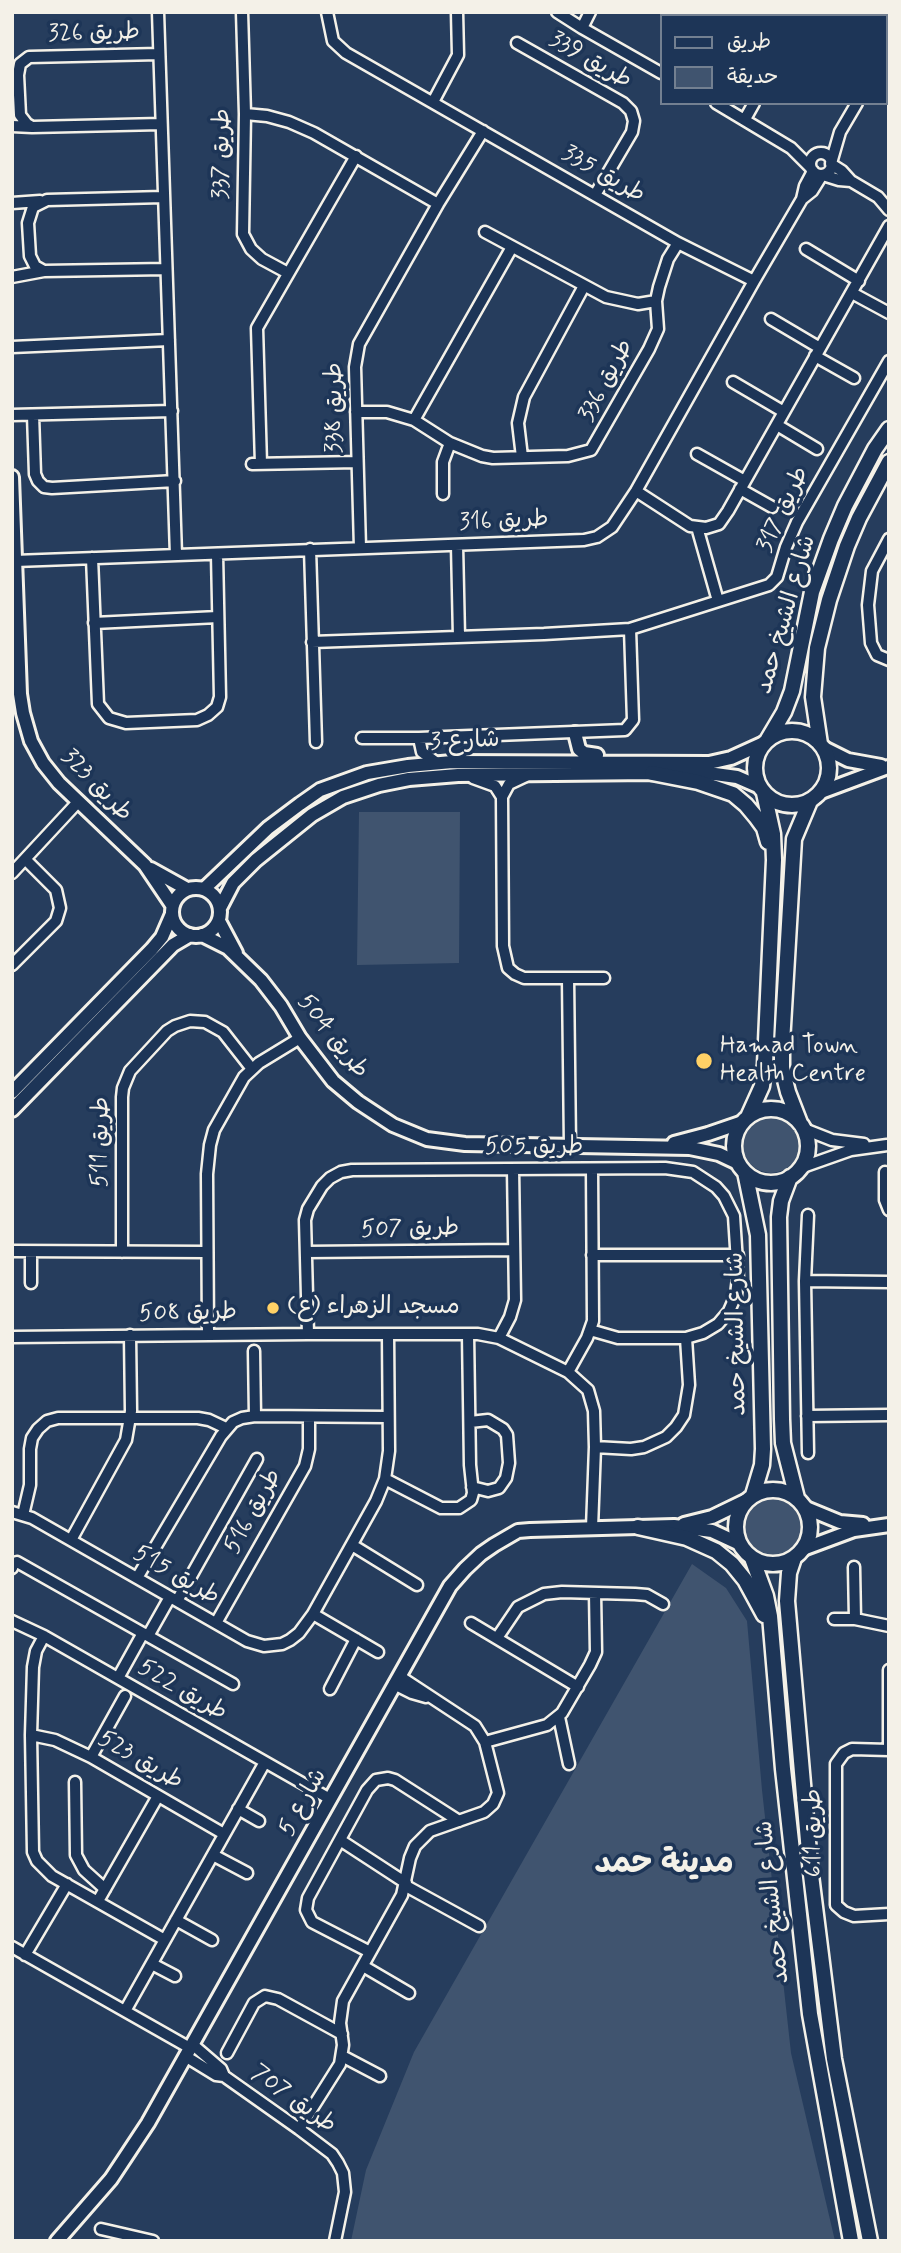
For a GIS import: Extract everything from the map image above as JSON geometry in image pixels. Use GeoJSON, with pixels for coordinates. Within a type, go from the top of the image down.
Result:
{"type":"FeatureCollection","features":[{"type":"Feature","properties":{"kind":"main road","name":"شارع الشيخ حمد"},"geometry":{"type":"LineString","coordinates":[[766,741],[784,712],[792,691],[812,592],[831,539],[875,449],[889,429]]}},
{"type":"Feature","properties":{"kind":"main road","name":"شارع الشيخ حمد"},"geometry":{"type":"LineString","coordinates":[[822,746],[813,697],[813,674],[820,636],[847,546],[889,462]]}},
{"type":"Feature","properties":{"kind":"main road"},"geometry":{"type":"LineString","coordinates":[[795,731],[813,737],[822,746],[828,757],[829,775],[815,796],[794,839],[782,1043],[782,1068],[807,1149],[795,1173],[769,1183],[755,1180],[741,1168],[734,1152],[734,1139],[762,1086],[765,1064],[774,860],[773,834],[754,769],[755,760],[766,741],[776,734],[795,731]]}},
{"type":"Feature","properties":{"kind":"main road"},"geometry":{"type":"LineString","coordinates":[[656,767],[733,794],[746,805],[764,828],[774,860]]}},
{"type":"Feature","properties":{"kind":"main road"},"geometry":{"type":"LineString","coordinates":[[762,790],[781,803],[790,805],[815,796]]}},
{"type":"Feature","properties":{"kind":"main road"},"geometry":{"type":"LineString","coordinates":[[746,1119],[761,1110],[775,1110],[789,1114],[802,1126]]}},
{"type":"Feature","properties":{"kind":"main road","name":"شارع الشيخ حمد"},"geometry":{"type":"LineString","coordinates":[[741,1168],[756,1216],[759,1249],[763,1449],[762,1465],[749,1498]]}},
{"type":"Feature","properties":{"kind":"main road","name":"شارع الشيخ حمد"},"geometry":{"type":"LineString","coordinates":[[795,1173],[781,1201],[779,1216],[782,1419],[783,1443],[802,1503]]}},
{"type":"Feature","properties":{"kind":"main road"},"geometry":{"type":"LineString","coordinates":[[772,1489],[785,1491],[802,1503],[811,1526],[809,1538],[798,1554],[773,1564],[752,1558],[740,1544],[736,1533],[736,1519],[749,1498],[772,1489]]}},
{"type":"Feature","properties":{"kind":"main road"},"geometry":{"type":"LineString","coordinates":[[638,1527],[697,1542],[724,1557],[751,1588],[772,1633]]}},
{"type":"Feature","properties":{"kind":"main road","name":"شارع الشيخ حمد"},"geometry":{"type":"LineString","coordinates":[[798,1554],[789,1573],[786,1601],[811,1875],[834,2059],[870,2241]]}},
{"type":"Feature","properties":{"kind":"main road","name":"شارع الشيخ حمد"},"geometry":{"type":"LineString","coordinates":[[752,1558],[766,1596],[772,1633],[783,1769],[810,2014],[851,2241]]}},
{"type":"Feature","properties":{"kind":"street","name":"طريق 326"},"geometry":{"type":"LineString","coordinates":[[158,12],[176,555]]}},
{"type":"Feature","properties":{"kind":"street","name":"طريق 337"},"geometry":{"type":"LineString","coordinates":[[242,12],[245,114],[243,234],[251,249],[262,259],[288,273]]}},
{"type":"Feature","properties":{"kind":"street","name":"طريق 335"},"geometry":{"type":"LineString","coordinates":[[327,12],[333,41],[346,52],[678,243],[754,281]]}},
{"type":"Feature","properties":{"kind":"street"},"geometry":{"type":"LineString","coordinates":[[433,102],[458,55],[457,12]]}},
{"type":"Feature","properties":{"kind":"street"},"geometry":{"type":"LineString","coordinates":[[557,12],[660,72]]}},
{"type":"Feature","properties":{"kind":"street"},"geometry":{"type":"LineString","coordinates":[[582,28],[590,12]]}},
{"type":"Feature","properties":{"kind":"street","name":"طريق 339"},"geometry":{"type":"LineString","coordinates":[[517,43],[623,103],[631,111],[635,121],[632,132],[595,195]]}},
{"type":"Feature","properties":{"kind":"street","name":"طريق 326"},"geometry":{"type":"LineString","coordinates":[[32,127],[20,115],[18,59],[159,54]]}},
{"type":"Feature","properties":{"kind":"street"},"geometry":{"type":"LineString","coordinates":[[719,105],[791,148],[817,172],[839,180],[851,181]]}},
{"type":"Feature","properties":{"kind":"street"},"geometry":{"type":"LineString","coordinates":[[745,120],[753,105]]}},
{"type":"Feature","properties":{"kind":"street"},"geometry":{"type":"LineString","coordinates":[[817,172],[830,170],[840,132],[856,105]]}},
{"type":"Feature","properties":{"kind":"street"},"geometry":{"type":"LineString","coordinates":[[245,114],[289,122],[356,156],[438,204]]}},
{"type":"Feature","properties":{"kind":"street"},"geometry":{"type":"LineString","coordinates":[[12,127],[161,124]]}},
{"type":"Feature","properties":{"kind":"street","name":"طريق 338"},"geometry":{"type":"LineString","coordinates":[[360,548],[355,367],[359,344],[438,204],[483,131]]}},
{"type":"Feature","properties":{"kind":"street"},"geometry":{"type":"LineString","coordinates":[[817,172],[812,158],[840,132]]}},
{"type":"Feature","properties":{"kind":"street"},"geometry":{"type":"LineString","coordinates":[[791,148],[828,157],[831,164],[851,181],[878,197],[889,210]]}},
{"type":"Feature","properties":{"kind":"street"},"geometry":{"type":"LineString","coordinates":[[356,156],[257,328],[256,464],[358,462]]}},
{"type":"Feature","properties":{"kind":"street","name":"طريق 316"},"geometry":{"type":"LineString","coordinates":[[16,561],[584,540],[597,537],[612,527],[636,491],[802,199],[806,182],[817,172]]}},
{"type":"Feature","properties":{"kind":"street"},"geometry":{"type":"LineString","coordinates":[[12,202],[163,197]]}},
{"type":"Feature","properties":{"kind":"street"},"geometry":{"type":"LineString","coordinates":[[42,201],[30,212],[28,223],[30,256],[35,265],[44,271]]}},
{"type":"Feature","properties":{"kind":"street"},"geometry":{"type":"LineString","coordinates":[[636,491],[690,526],[706,528],[719,524],[889,226]]}},
{"type":"Feature","properties":{"kind":"street","name":"طريق 336"},"geometry":{"type":"LineString","coordinates":[[485,232],[584,286],[622,302],[638,304],[656,301]]}},
{"type":"Feature","properties":{"kind":"street","name":"طريق 336"},"geometry":{"type":"LineString","coordinates":[[356,412],[387,412],[414,419],[450,443],[482,456],[494,458],[585,453],[596,446],[658,329],[656,301],[668,259],[678,243]]}},
{"type":"Feature","properties":{"kind":"street"},"geometry":{"type":"LineString","coordinates":[[414,419],[512,247]]}},
{"type":"Feature","properties":{"kind":"street"},"geometry":{"type":"LineString","coordinates":[[806,249],[859,281]]}},
{"type":"Feature","properties":{"kind":"street"},"geometry":{"type":"LineString","coordinates":[[12,277],[44,271],[166,269]]}},
{"type":"Feature","properties":{"kind":"street"},"geometry":{"type":"LineString","coordinates":[[522,457],[518,423],[524,397],[584,286]]}},
{"type":"Feature","properties":{"kind":"street"},"geometry":{"type":"LineString","coordinates":[[852,293],[889,313]]}},
{"type":"Feature","properties":{"kind":"street"},"geometry":{"type":"LineString","coordinates":[[771,319],[854,378]]}},
{"type":"Feature","properties":{"kind":"street"},"geometry":{"type":"LineString","coordinates":[[12,347],[169,340]]}},
{"type":"Feature","properties":{"kind":"street","name":"طريق 317"},"geometry":{"type":"LineString","coordinates":[[312,642],[630,629],[769,584],[775,580],[797,522],[889,361]]}},
{"type":"Feature","properties":{"kind":"street"},"geometry":{"type":"LineString","coordinates":[[733,382],[784,412]]}},
{"type":"Feature","properties":{"kind":"street"},"geometry":{"type":"LineString","coordinates":[[12,415],[172,411]]}},
{"type":"Feature","properties":{"kind":"street"},"geometry":{"type":"LineString","coordinates":[[33,415],[35,474],[44,486],[52,488],[175,481]]}},
{"type":"Feature","properties":{"kind":"street"},"geometry":{"type":"LineString","coordinates":[[777,425],[817,449]]}},
{"type":"Feature","properties":{"kind":"street"},"geometry":{"type":"LineString","coordinates":[[443,494],[443,462],[450,443]]}},
{"type":"Feature","properties":{"kind":"street"},"geometry":{"type":"LineString","coordinates":[[697,454],[772,507]]}},
{"type":"Feature","properties":{"kind":"street","name":"طريق 323"},"geometry":{"type":"LineString","coordinates":[[12,477],[20,694],[31,741],[43,763],[78,802],[145,865],[187,889]]}},
{"type":"Feature","properties":{"kind":"street"},"geometry":{"type":"LineString","coordinates":[[697,527],[718,601]]}},
{"type":"Feature","properties":{"kind":"street"},"geometry":{"type":"LineString","coordinates":[[889,539],[873,571],[868,605],[871,643],[877,655],[889,660]]}},
{"type":"Feature","properties":{"kind":"street"},"geometry":{"type":"LineString","coordinates":[[457,545],[459,637]]}},
{"type":"Feature","properties":{"kind":"street"},"geometry":{"type":"LineString","coordinates":[[310,549],[316,742]]}},
{"type":"Feature","properties":{"kind":"street"},"geometry":{"type":"LineString","coordinates":[[92,558],[97,698],[104,714],[120,723],[197,720],[217,707],[220,697],[217,554]]}},
{"type":"Feature","properties":{"kind":"street"},"geometry":{"type":"LineString","coordinates":[[94,623],[218,617]]}},
{"type":"Feature","properties":{"kind":"street"},"geometry":{"type":"LineString","coordinates":[[362,738],[621,731],[632,724],[630,629]]}},
{"type":"Feature","properties":{"kind":"street"},"geometry":{"type":"LineString","coordinates":[[575,733],[576,743],[584,753],[634,755],[656,767]]}},
{"type":"Feature","properties":{"kind":"street"},"geometry":{"type":"LineString","coordinates":[[419,738],[422,752],[437,763]]}},
{"type":"Feature","properties":{"kind":"street"},"geometry":{"type":"LineString","coordinates":[[408,766],[418,748],[419,738]]}},
{"type":"Feature","properties":{"kind":"street","name":"شارع 3"},"geometry":{"type":"LineString","coordinates":[[219,914],[233,883],[256,860],[312,816],[343,797],[379,785],[458,775],[530,774],[709,763],[724,761],[766,741]]}},
{"type":"Feature","properties":{"kind":"street"},"geometry":{"type":"LineString","coordinates":[[822,746],[848,760],[888,767]]}},
{"type":"Feature","properties":{"kind":"street","name":"شارع 3"},"geometry":{"type":"LineString","coordinates":[[204,889],[268,828],[320,790],[367,773],[437,763],[656,767],[737,777],[762,790]]}},
{"type":"Feature","properties":{"kind":"street"},"geometry":{"type":"LineString","coordinates":[[815,796],[888,767]]}},
{"type":"Feature","properties":{"kind":"street"},"geometry":{"type":"LineString","coordinates":[[530,774],[509,784],[502,797],[505,960],[508,968],[524,978],[604,978]]}},
{"type":"Feature","properties":{"kind":"street"},"geometry":{"type":"LineString","coordinates":[[458,775],[483,780],[495,786],[502,797]]}},
{"type":"Feature","properties":{"kind":"street"},"geometry":{"type":"LineString","coordinates":[[12,873],[78,802]]}},
{"type":"Feature","properties":{"kind":"street"},"geometry":{"type":"LineString","coordinates":[[12,965],[56,920],[60,908],[59,896],[52,885],[26,860]]}},
{"type":"Feature","properties":{"kind":"street","name":"طريق 323"},"geometry":{"type":"LineString","coordinates":[[145,865],[172,910]]}},
{"type":"Feature","properties":{"kind":"street"},"geometry":{"type":"LineString","coordinates":[[12,1092],[152,949],[162,937],[178,895],[187,889],[204,889],[215,897],[219,914],[215,927],[173,945],[12,1110]]}},
{"type":"Feature","properties":{"kind":"street"},"geometry":{"type":"LineString","coordinates":[[172,910],[176,925],[196,935]]}},
{"type":"Feature","properties":{"kind":"street","name":"طريق 504"},"geometry":{"type":"LineString","coordinates":[[219,914],[238,956]]}},
{"type":"Feature","properties":{"kind":"street","name":"طريق 504"},"geometry":{"type":"LineString","coordinates":[[196,935],[228,948],[238,956],[281,1006],[300,1038],[333,1081],[358,1102],[393,1125],[427,1139],[465,1144],[703,1149],[741,1168]]}},
{"type":"Feature","properties":{"kind":"street"},"geometry":{"type":"LineString","coordinates":[[568,978],[569,1146]]}},
{"type":"Feature","properties":{"kind":"street","name":"طريق 511"},"geometry":{"type":"LineString","coordinates":[[122,1252],[122,1097],[125,1079],[135,1063],[167,1031],[184,1022],[197,1021],[212,1025],[223,1032],[252,1069]]}},
{"type":"Feature","properties":{"kind":"street"},"geometry":{"type":"LineString","coordinates":[[208,1335],[207,1174],[214,1130],[231,1097],[252,1069],[300,1038]]}},
{"type":"Feature","properties":{"kind":"street","name":"طريق 504"},"geometry":{"type":"LineString","coordinates":[[657,1146],[708,1134],[746,1119]]}},
{"type":"Feature","properties":{"kind":"street"},"geometry":{"type":"LineString","coordinates":[[802,1126],[820,1136],[850,1143],[888,1145]]}},
{"type":"Feature","properties":{"kind":"street"},"geometry":{"type":"LineString","coordinates":[[795,1173],[851,1150],[888,1145]]}},
{"type":"Feature","properties":{"kind":"street"},"geometry":{"type":"LineString","coordinates":[[499,1338],[510,1317],[514,1300],[513,1169]]}},
{"type":"Feature","properties":{"kind":"street"},"geometry":{"type":"LineString","coordinates":[[568,1372],[590,1330],[594,1312],[592,1169]]}},
{"type":"Feature","properties":{"kind":"street","name":"طريق 505"},"geometry":{"type":"LineString","coordinates":[[308,1334],[304,1231],[308,1209],[321,1185],[341,1172],[679,1169],[705,1178],[730,1205],[737,1227],[736,1295],[729,1311],[718,1324],[703,1333],[686,1338],[618,1338],[590,1330]]}},
{"type":"Feature","properties":{"kind":"street"},"geometry":{"type":"LineString","coordinates":[[884,1172],[885,1200],[889,1210]]}},
{"type":"Feature","properties":{"kind":"street"},"geometry":{"type":"LineString","coordinates":[[808,1215],[808,1453]]}},
{"type":"Feature","properties":{"kind":"street","name":"طريق 507"},"geometry":{"type":"LineString","coordinates":[[306,1252],[514,1250]]}},
{"type":"Feature","properties":{"kind":"street"},"geometry":{"type":"LineString","coordinates":[[14,1251],[207,1252]]}},
{"type":"Feature","properties":{"kind":"street"},"geometry":{"type":"LineString","coordinates":[[31,1252],[31,1283]]}},
{"type":"Feature","properties":{"kind":"street"},"geometry":{"type":"LineString","coordinates":[[592,1255],[737,1255]]}},
{"type":"Feature","properties":{"kind":"street"},"geometry":{"type":"LineString","coordinates":[[806,1281],[889,1282]]}},
{"type":"Feature","properties":{"kind":"street","name":"طريق 515"},"geometry":{"type":"LineString","coordinates":[[17,1514],[71,1540],[256,1644],[273,1646],[290,1640],[299,1633],[313,1614],[376,1501],[385,1479],[389,1451],[388,1334]]}},
{"type":"Feature","properties":{"kind":"street"},"geometry":{"type":"LineString","coordinates":[[385,1479],[436,1506],[447,1509],[468,1503],[472,1496],[472,1486],[468,1334]]}},
{"type":"Feature","properties":{"kind":"street","name":"طريق 508"},"geometry":{"type":"LineString","coordinates":[[12,1337],[468,1334],[499,1338],[568,1372],[588,1390],[592,1400],[595,1447],[592,1528]]}},
{"type":"Feature","properties":{"kind":"street"},"geometry":{"type":"LineString","coordinates":[[71,1540],[122,1450],[131,1419],[130,1335]]}},
{"type":"Feature","properties":{"kind":"street"},"geometry":{"type":"LineString","coordinates":[[595,1447],[644,1447],[666,1437],[676,1427],[684,1415],[690,1385],[686,1338]]}},
{"type":"Feature","properties":{"kind":"street"},"geometry":{"type":"LineString","coordinates":[[254,1351],[255,1416]]}},
{"type":"Feature","properties":{"kind":"street"},"geometry":{"type":"LineString","coordinates":[[138,1578],[226,1428],[242,1418],[255,1416],[388,1417]]}},
{"type":"Feature","properties":{"kind":"street"},"geometry":{"type":"LineString","coordinates":[[807,1416],[889,1416]]}},
{"type":"Feature","properties":{"kind":"street","name":"طريق 516"},"geometry":{"type":"LineString","coordinates":[[216,1623],[304,1465],[309,1449],[309,1417]]}},
{"type":"Feature","properties":{"kind":"street"},"geometry":{"type":"LineString","coordinates":[[17,1514],[30,1485],[32,1438],[47,1422],[58,1418],[198,1418],[226,1428]]}},
{"type":"Feature","properties":{"kind":"street"},"geometry":{"type":"LineString","coordinates":[[470,1422],[482,1419],[492,1421],[503,1429],[507,1435],[509,1463],[506,1478],[499,1489],[488,1492],[472,1486]]}},
{"type":"Feature","properties":{"kind":"street"},"geometry":{"type":"LineString","coordinates":[[118,1678],[146,1634],[173,1599],[257,1459]]}},
{"type":"Feature","properties":{"kind":"street","name":"شارع 5"},"geometry":{"type":"LineString","coordinates":[[674,1526],[712,1517],[749,1498]]}},
{"type":"Feature","properties":{"kind":"street"},"geometry":{"type":"LineString","coordinates":[[802,1503],[840,1522],[888,1525]]}},
{"type":"Feature","properties":{"kind":"street"},"geometry":{"type":"LineString","coordinates":[[798,1554],[854,1530],[888,1525]]}},
{"type":"Feature","properties":{"kind":"street","name":"شارع 5"},"geometry":{"type":"LineString","coordinates":[[57,2241],[111,2179],[130,2152],[450,1586],[481,1553],[518,1531],[592,1528],[674,1526],[712,1531],[740,1544]]}},
{"type":"Feature","properties":{"kind":"street"},"geometry":{"type":"LineString","coordinates":[[352,1545],[416,1584]]}},
{"type":"Feature","properties":{"kind":"street"},"geometry":{"type":"LineString","coordinates":[[12,1568],[17,1562],[233,1684]]}},
{"type":"Feature","properties":{"kind":"street"},"geometry":{"type":"LineString","coordinates":[[854,1567],[855,1619]]}},
{"type":"Feature","properties":{"kind":"street"},"geometry":{"type":"LineString","coordinates":[[497,1638],[514,1612],[528,1601],[550,1593],[641,1594],[663,1604]]}},
{"type":"Feature","properties":{"kind":"street"},"geometry":{"type":"LineString","coordinates":[[485,1742],[547,1725],[559,1717],[596,1652],[595,1593]]}},
{"type":"Feature","properties":{"kind":"street"},"geometry":{"type":"LineString","coordinates":[[313,1614],[378,1652]]}},
{"type":"Feature","properties":{"kind":"street"},"geometry":{"type":"LineString","coordinates":[[834,1619],[855,1619],[889,1626]]}},
{"type":"Feature","properties":{"kind":"street","name":"طريق 522"},"geometry":{"type":"LineString","coordinates":[[12,1621],[44,1636],[330,1799]]}},
{"type":"Feature","properties":{"kind":"street"},"geometry":{"type":"LineString","coordinates":[[471,1623],[578,1687]]}},
{"type":"Feature","properties":{"kind":"street"},"geometry":{"type":"LineString","coordinates":[[44,1636],[36,1651],[33,1667],[33,1852],[43,1870],[165,1940]]}},
{"type":"Feature","properties":{"kind":"street"},"geometry":{"type":"LineString","coordinates":[[330,1689],[356,1639]]}},
{"type":"Feature","properties":{"kind":"street","name":"طريق 611"},"geometry":{"type":"LineString","coordinates":[[888,1677],[889,1749],[852,1749],[844,1752],[836,1764],[836,1905],[848,1915],[854,1916],[889,1913]]}},
{"type":"Feature","properties":{"kind":"street"},"geometry":{"type":"LineString","coordinates":[[299,2129],[336,2073],[342,2056],[340,2023],[343,2001],[406,1884],[410,1858],[419,1840],[430,1830],[484,1812],[496,1799],[498,1787],[485,1742],[475,1726],[430,1698],[412,1693],[397,1680]]}},
{"type":"Feature","properties":{"kind":"street"},"geometry":{"type":"LineString","coordinates":[[91,1757],[125,1696]]}},
{"type":"Feature","properties":{"kind":"street"},"geometry":{"type":"LineString","coordinates":[[559,1717],[569,1764]]}},
{"type":"Feature","properties":{"kind":"street","name":"طريق 523"},"geometry":{"type":"LineString","coordinates":[[31,1735],[55,1740],[91,1757],[224,1834]]}},
{"type":"Feature","properties":{"kind":"street"},"geometry":{"type":"LineString","coordinates":[[125,2011],[265,1762]]}},
{"type":"Feature","properties":{"kind":"street"},"geometry":{"type":"LineString","coordinates":[[370,1952],[312,1922],[306,1910],[308,1898],[370,1784],[382,1778],[395,1780],[459,1821]]}},
{"type":"Feature","properties":{"kind":"street"},"geometry":{"type":"LineString","coordinates":[[75,1782],[76,1855],[84,1870],[105,1889]]}},
{"type":"Feature","properties":{"kind":"street"},"geometry":{"type":"LineString","coordinates":[[98,1901],[158,1796]]}},
{"type":"Feature","properties":{"kind":"street"},"geometry":{"type":"LineString","coordinates":[[238,1809],[259,1821]]}},
{"type":"Feature","properties":{"kind":"street"},"geometry":{"type":"LineString","coordinates":[[340,1840],[406,1884],[479,1926]]}},
{"type":"Feature","properties":{"kind":"street"},"geometry":{"type":"LineString","coordinates":[[212,1855],[247,1873]]}},
{"type":"Feature","properties":{"kind":"street"},"geometry":{"type":"LineString","coordinates":[[26,1955],[67,1884]]}},
{"type":"Feature","properties":{"kind":"street"},"geometry":{"type":"LineString","coordinates":[[176,1920],[212,1940]]}},
{"type":"Feature","properties":{"kind":"street"},"geometry":{"type":"LineString","coordinates":[[12,1948],[189,2050]]}},
{"type":"Feature","properties":{"kind":"street"},"geometry":{"type":"LineString","coordinates":[[152,1964],[175,1976]]}},
{"type":"Feature","properties":{"kind":"street"},"geometry":{"type":"LineString","coordinates":[[363,1966],[409,1993]]}},
{"type":"Feature","properties":{"kind":"street"},"geometry":{"type":"LineString","coordinates":[[227,2053],[254,2003],[265,1996],[278,1999],[342,2034]]}},
{"type":"Feature","properties":{"kind":"street","name":"طريق 707"},"geometry":{"type":"LineString","coordinates":[[189,2050],[216,2075],[224,2076],[332,2154],[343,2173],[345,2192],[335,2241]]}},
{"type":"Feature","properties":{"kind":"street"},"geometry":{"type":"LineString","coordinates":[[342,2056],[380,2076]]}},
{"type":"Feature","properties":{"kind":"street"},"geometry":{"type":"LineString","coordinates":[[101,2229],[153,2241]]}},
{"type":"Feature","properties":{"kind":"green space"},"geometry":{"type":"Polygon","coordinates":[[[359,812],[460,812],[459,963],[357,965],[359,812]]]}},
{"type":"Feature","properties":{"kind":"green space"},"geometry":{"type":"Polygon","coordinates":[[[765,1117],[777,1117],[791,1125],[799,1139],[797,1156],[791,1165],[777,1173],[765,1173],[748,1161],[743,1151],[743,1139],[755,1122],[765,1117]]]}},
{"type":"Feature","properties":{"kind":"green space"},"geometry":{"type":"Polygon","coordinates":[[[773,1498],[784,1500],[797,1511],[802,1527],[800,1538],[789,1551],[773,1556],[762,1554],[749,1543],[744,1527],[746,1516],[757,1503],[773,1498]]]}},
{"type":"Feature","properties":{"kind":"green space"},"geometry":{"type":"Polygon","coordinates":[[[692,1564],[726,1588],[747,1621],[762,1790],[791,2053],[835,2241],[351,2241],[366,2170],[414,2052],[692,1564]]]}},
{"type":"Feature","properties":{"kind":"place","name":"Hamad Town Health Centre"},"geometry":{"type":"Point","coordinates":[704,1061]}},
{"type":"Feature","properties":{"kind":"place","name":"مسجد الزهراء (ع)"},"geometry":{"type":"Point","coordinates":[273,1308]}},
{"type":"Feature","properties":{"kind":"district","name":"مدينة حمد"},"geometry":{"type":"Point","coordinates":[664,1865]}}]}
